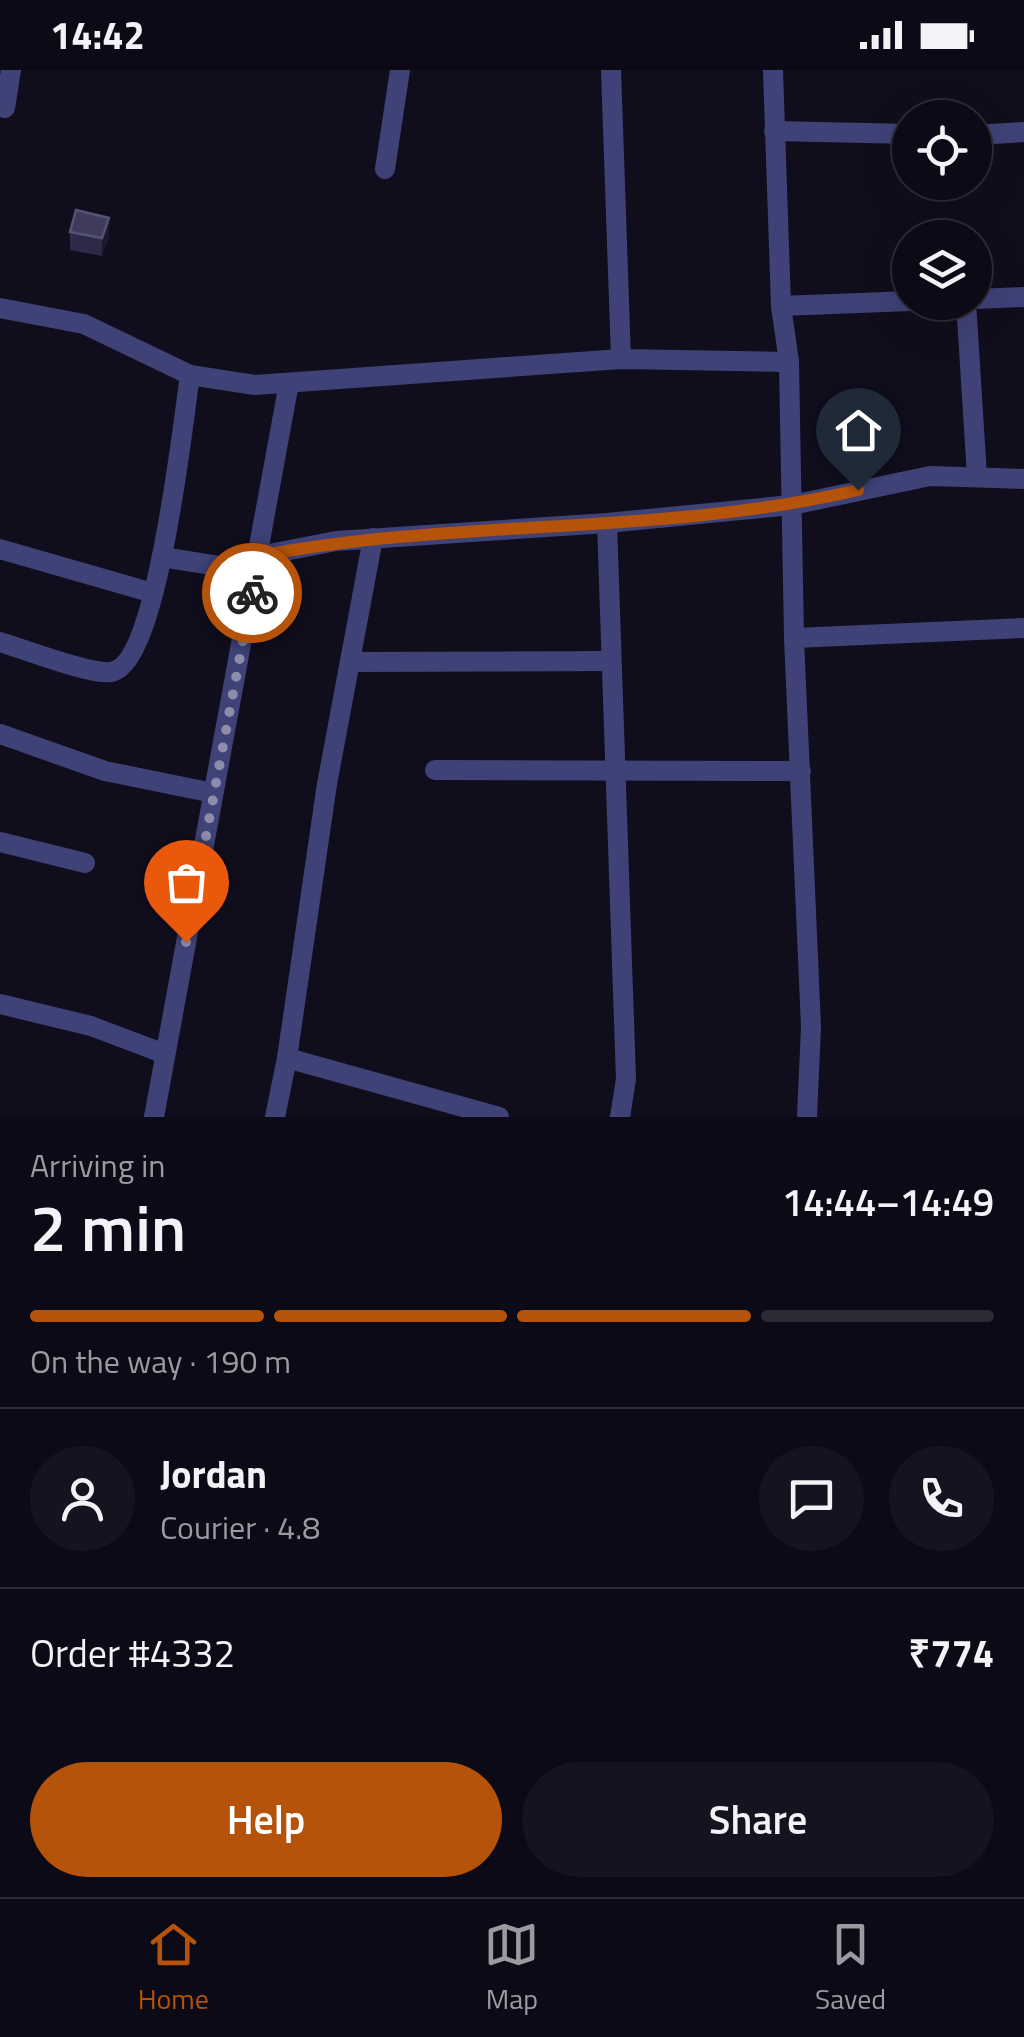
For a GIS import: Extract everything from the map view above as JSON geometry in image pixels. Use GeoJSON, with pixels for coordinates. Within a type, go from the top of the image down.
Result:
{"type":"FeatureCollection","features":[{"type":"Feature","properties":{"kind":"street"},"geometry":{"type":"LineString","coordinates":[[5,108],[11,70]]}},
{"type":"Feature","properties":{"kind":"street"},"geometry":{"type":"LineString","coordinates":[[384,169],[400,70]]}},
{"type":"Feature","properties":{"kind":"street"},"geometry":{"type":"LineString","coordinates":[[611,70],[621,359]]}},
{"type":"Feature","properties":{"kind":"street"},"geometry":{"type":"LineString","coordinates":[[774,70],[781,306],[790,362],[794,638],[811,1027],[807,1117]]}},
{"type":"Feature","properties":{"kind":"street"},"geometry":{"type":"LineString","coordinates":[[774,130],[892,133]]}},
{"type":"Feature","properties":{"kind":"street"},"geometry":{"type":"LineString","coordinates":[[992,134],[1024,132]]}},
{"type":"Feature","properties":{"kind":"street"},"geometry":{"type":"LineString","coordinates":[[992,297],[1024,296]]}},
{"type":"Feature","properties":{"kind":"street"},"geometry":{"type":"LineString","coordinates":[[781,306],[892,302]]}},
{"type":"Feature","properties":{"kind":"street"},"geometry":{"type":"LineString","coordinates":[[0,308],[84,324],[190,375],[256,385],[621,359],[790,362]]}},
{"type":"Feature","properties":{"kind":"street"},"geometry":{"type":"LineString","coordinates":[[967,320],[977,476]]}},
{"type":"Feature","properties":{"kind":"street"},"geometry":{"type":"LineString","coordinates":[[0,642],[100,672],[118,670],[130,658],[142,633],[162,557],[190,375]]}},
{"type":"Feature","properties":{"kind":"street"},"geometry":{"type":"LineString","coordinates":[[154,1117],[290,383]]}},
{"type":"Feature","properties":{"kind":"street"},"geometry":{"type":"LineString","coordinates":[[162,557],[257,564],[336,541],[608,524],[792,505],[930,476],[1024,479]]}},
{"type":"Feature","properties":{"kind":"street"},"geometry":{"type":"LineString","coordinates":[[608,524],[626,1079],[620,1117]]}},
{"type":"Feature","properties":{"kind":"street"},"geometry":{"type":"LineString","coordinates":[[275,1117],[326,784],[374,538]]}},
{"type":"Feature","properties":{"kind":"street"},"geometry":{"type":"LineString","coordinates":[[0,549],[153,593]]}},
{"type":"Feature","properties":{"kind":"street"},"geometry":{"type":"LineString","coordinates":[[794,638],[1022,622]]}},
{"type":"Feature","properties":{"kind":"street"},"geometry":{"type":"LineString","coordinates":[[350,662],[611,661]]}},
{"type":"Feature","properties":{"kind":"street"},"geometry":{"type":"LineString","coordinates":[[0,734],[104,771],[213,792]]}},
{"type":"Feature","properties":{"kind":"street"},"geometry":{"type":"LineString","coordinates":[[435,770],[800,771]]}},
{"type":"Feature","properties":{"kind":"street"},"geometry":{"type":"LineString","coordinates":[[0,842],[85,863]]}},
{"type":"Feature","properties":{"kind":"street"},"geometry":{"type":"LineString","coordinates":[[0,1004],[90,1026],[165,1054]]}},
{"type":"Feature","properties":{"kind":"street"},"geometry":{"type":"LineString","coordinates":[[287,1058],[500,1117]]}},
{"type":"Feature","properties":{"kind":"building"},"geometry":{"type":"Polygon","coordinates":[[[76,210],[109,218],[102,238],[70,232],[76,210]]]}},
{"type":"Feature","properties":{"kind":"way so far"},"geometry":{"type":"LineString","coordinates":[[186,942],[252,593]]}},
{"type":"Feature","properties":{"kind":"route"},"geometry":{"type":"LineString","coordinates":[[252,593],[259,556],[336,541],[608,524],[792,505],[858,490]]}}]}
